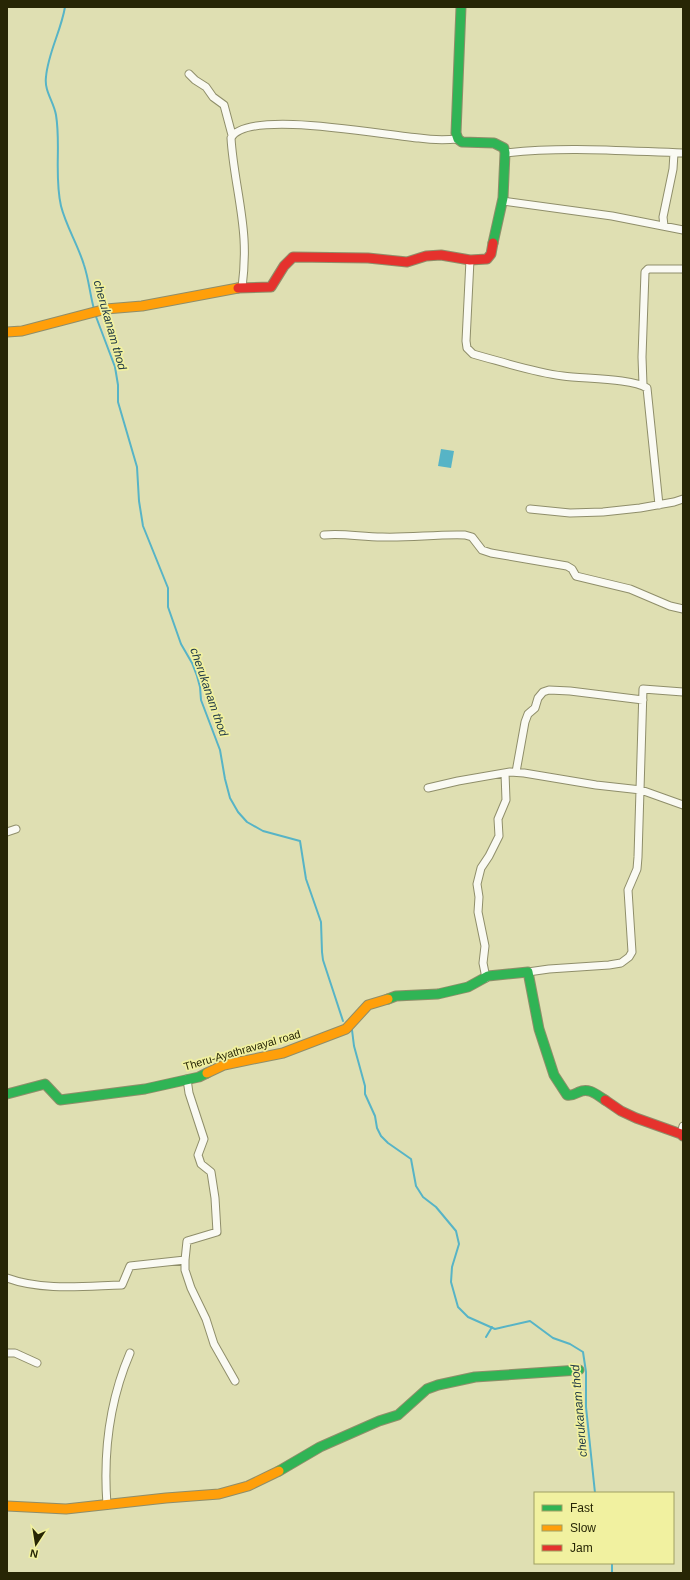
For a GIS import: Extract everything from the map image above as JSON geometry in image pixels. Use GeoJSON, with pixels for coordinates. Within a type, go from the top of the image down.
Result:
{"type":"FeatureCollection","features":[{"type":"Feature","properties":{"kind":"street"},"geometry":{"type":"LineString","coordinates":[[458,139],[456,133],[457,94],[461,47],[462,7]]}},
{"type":"Feature","properties":{"kind":"street"},"geometry":{"type":"LineString","coordinates":[[189,74],[206,87],[213,97],[224,105],[232,135],[232,160],[237,184],[244,238],[245,266],[242,288]]}},
{"type":"Feature","properties":{"kind":"street"},"geometry":{"type":"LineString","coordinates":[[7,332],[22,331],[106,309],[142,306],[242,288],[271,287],[284,266],[293,256],[361,258],[407,262],[426,256],[441,255],[470,260],[487,259],[491,254],[503,201],[505,153],[504,148],[494,143],[465,142],[458,139],[442,140],[418,138],[293,124],[259,125],[248,127],[232,135]]}},
{"type":"Feature","properties":{"kind":"street"},"geometry":{"type":"LineString","coordinates":[[505,153],[529,150],[576,149],[683,153]]}},
{"type":"Feature","properties":{"kind":"street"},"geometry":{"type":"LineString","coordinates":[[664,226],[663,217],[674,153]]}},
{"type":"Feature","properties":{"kind":"street"},"geometry":{"type":"LineString","coordinates":[[503,201],[612,216],[683,230]]}},
{"type":"Feature","properties":{"kind":"street"},"geometry":{"type":"LineString","coordinates":[[470,260],[466,341],[467,348],[473,354],[530,370],[563,376],[643,385],[647,388],[659,505]]}},
{"type":"Feature","properties":{"kind":"street"},"geometry":{"type":"LineString","coordinates":[[643,385],[642,357],[645,272],[648,269],[683,269]]}},
{"type":"Feature","properties":{"kind":"street"},"geometry":{"type":"LineString","coordinates":[[530,509],[570,513],[603,512],[659,505],[683,499]]}},
{"type":"Feature","properties":{"kind":"street"},"geometry":{"type":"LineString","coordinates":[[324,535],[340,533],[360,537],[382,538],[465,535],[472,537],[482,550],[510,557],[568,566],[572,569],[576,576],[630,589],[670,606],[683,609]]}},
{"type":"Feature","properties":{"kind":"street"},"geometry":{"type":"LineString","coordinates":[[682,1132],[647,1124],[619,1110],[588,1090],[580,1091],[570,1096],[567,1094],[554,1075],[539,1030],[528,972],[621,963],[629,957],[632,952],[628,894],[629,885],[637,869],[641,790],[643,689],[683,692]]}},
{"type":"Feature","properties":{"kind":"street"},"geometry":{"type":"LineString","coordinates":[[516,772],[525,722],[528,714],[535,708],[538,698],[543,692],[549,690],[643,700]]}},
{"type":"Feature","properties":{"kind":"street"},"geometry":{"type":"LineString","coordinates":[[428,788],[458,780],[516,772],[596,785],[641,790],[683,805]]}},
{"type":"Feature","properties":{"kind":"street"},"geometry":{"type":"LineString","coordinates":[[486,978],[483,963],[485,946],[478,912],[479,897],[477,884],[481,868],[499,836],[498,819],[506,800],[505,773]]}},
{"type":"Feature","properties":{"kind":"street"},"geometry":{"type":"LineString","coordinates":[[7,832],[16,829]]}},
{"type":"Feature","properties":{"kind":"street","name":"Theru-Ayathravayal road"},"geometry":{"type":"LineString","coordinates":[[7,1094],[44,1084],[60,1100],[145,1088],[199,1077],[224,1066],[283,1053],[346,1029],[368,1005],[396,996],[438,994],[468,987],[486,978],[528,972]]}},
{"type":"Feature","properties":{"kind":"street"},"geometry":{"type":"LineString","coordinates":[[187,1079],[189,1092],[204,1139],[198,1155],[201,1164],[211,1172],[215,1198],[217,1232],[187,1241],[185,1260],[186,1270],[191,1288],[206,1319],[214,1344],[235,1380]]}},
{"type":"Feature","properties":{"kind":"street"},"geometry":{"type":"LineString","coordinates":[[7,1278],[21,1283],[51,1286],[122,1285],[130,1266],[185,1260]]}},
{"type":"Feature","properties":{"kind":"street"},"geometry":{"type":"LineString","coordinates":[[108,1505],[106,1455],[109,1422],[116,1392],[130,1352]]}},
{"type":"Feature","properties":{"kind":"street"},"geometry":{"type":"LineString","coordinates":[[7,1353],[21,1355],[37,1363]]}},
{"type":"Feature","properties":{"kind":"street"},"geometry":{"type":"LineString","coordinates":[[7,1506],[66,1509],[219,1494],[248,1486],[292,1465],[303,1456],[320,1447],[378,1421],[389,1419],[398,1415],[427,1389],[438,1385],[475,1377],[579,1370]]}},
{"type":"Feature","properties":{"kind":"water"},"geometry":{"type":"Polygon","coordinates":[[[441,449],[454,451],[451,468],[438,466],[441,449]]]}},
{"type":"Feature","properties":{"kind":"waterway","name":"cherukanam thod"},"geometry":{"type":"LineString","coordinates":[[65,7],[61,25],[49,59],[46,87],[56,115],[58,138],[58,183],[61,206],[84,265],[94,309]]}},
{"type":"Feature","properties":{"kind":"waterway","name":"cherukanam thod"},"geometry":{"type":"LineString","coordinates":[[95,314],[115,367],[118,385],[118,402],[137,467],[139,501],[143,526],[168,588],[168,607],[181,644],[192,663],[197,676],[201,700],[220,750],[230,798],[238,812],[247,822],[263,831],[300,841],[306,879],[321,922],[323,960],[343,1021]]}},
{"type":"Feature","properties":{"kind":"waterway","name":"cherukanam thod"},"geometry":{"type":"LineString","coordinates":[[352,1030],[354,1046],[365,1086],[365,1094],[375,1116],[377,1128],[381,1136],[388,1143],[411,1159],[416,1186],[423,1197],[436,1207],[456,1231],[459,1244],[452,1267],[451,1282],[458,1307],[468,1317],[495,1329],[530,1321],[553,1338],[570,1344],[583,1352],[586,1372],[586,1407],[595,1492]]}},
{"type":"Feature","properties":{"kind":"waterway"},"geometry":{"type":"LineString","coordinates":[[486,1337],[492,1327]]}},
{"type":"Feature","properties":{"kind":"waterway","name":"cherukanam thod"},"geometry":{"type":"LineString","coordinates":[[612,1564],[612,1573]]}},
{"type":"Feature","properties":{"kind":"traffic: fast"},"geometry":{"type":"LineString","coordinates":[[461,7],[456,133],[458,139],[462,142],[494,143],[504,148],[505,153],[503,198],[493,243]]}},
{"type":"Feature","properties":{"kind":"traffic: fast"},"geometry":{"type":"LineString","coordinates":[[388,999],[396,996],[438,994],[468,987],[488,976],[528,972],[539,1029],[554,1075],[567,1095],[572,1095],[586,1090],[593,1092],[605,1100]]}},
{"type":"Feature","properties":{"kind":"traffic: fast"},"geometry":{"type":"LineString","coordinates":[[7,1094],[45,1084],[60,1100],[145,1089],[199,1077],[207,1073]]}},
{"type":"Feature","properties":{"kind":"traffic: fast"},"geometry":{"type":"LineString","coordinates":[[279,1471],[320,1447],[379,1421],[398,1415],[427,1389],[438,1385],[475,1377],[579,1370]]}},
{"type":"Feature","properties":{"kind":"traffic: slow"},"geometry":{"type":"LineString","coordinates":[[7,332],[22,331],[106,309],[142,306],[238,288]]}},
{"type":"Feature","properties":{"kind":"traffic: slow"},"geometry":{"type":"LineString","coordinates":[[207,1073],[224,1065],[283,1053],[346,1029],[368,1005],[388,999]]}},
{"type":"Feature","properties":{"kind":"traffic: slow"},"geometry":{"type":"LineString","coordinates":[[7,1506],[66,1509],[219,1494],[248,1486],[279,1471]]}},
{"type":"Feature","properties":{"kind":"traffic: jam"},"geometry":{"type":"LineString","coordinates":[[238,288],[271,287],[284,266],[293,257],[368,258],[407,262],[426,256],[441,255],[470,260],[487,259],[491,254],[493,243]]}},
{"type":"Feature","properties":{"kind":"traffic: jam"},"geometry":{"type":"LineString","coordinates":[[605,1100],[621,1111],[636,1118],[683,1136]]}}]}
